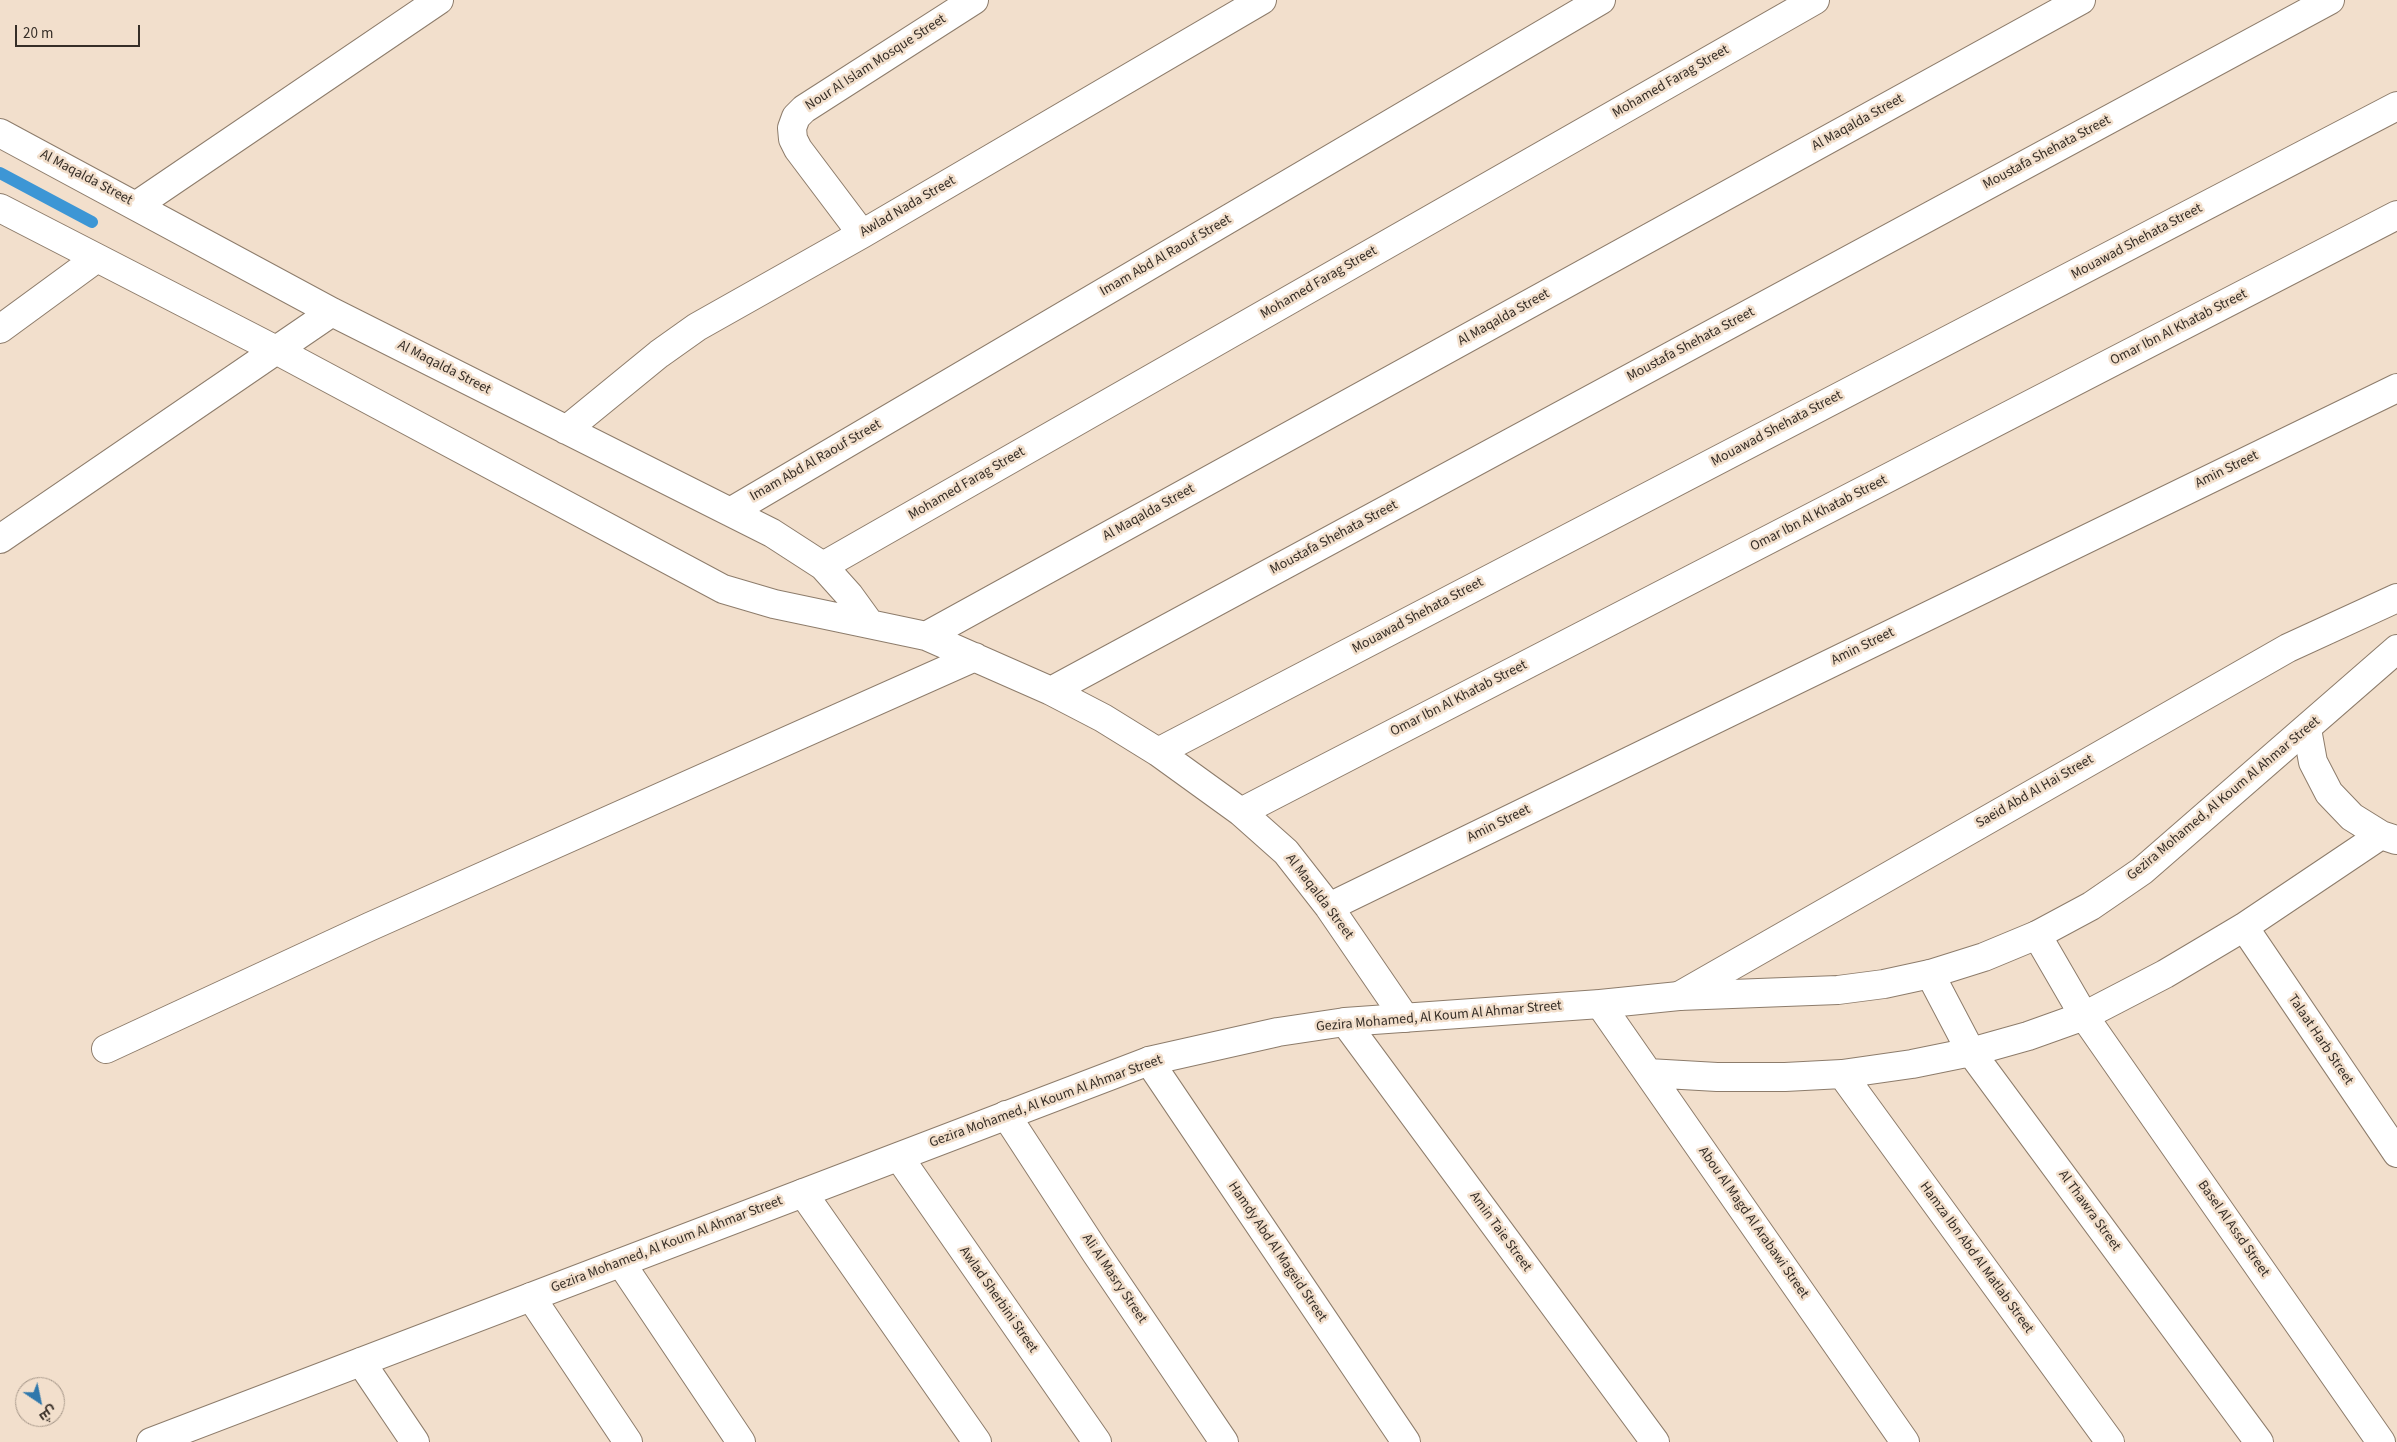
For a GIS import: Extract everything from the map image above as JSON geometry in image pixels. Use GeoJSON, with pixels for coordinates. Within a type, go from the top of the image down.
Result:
{"type":"FeatureCollection","features":[{"type":"Feature","properties":{"kind":"street"},"geometry":{"type":"LineString","coordinates":[[137,205],[439,0]]}},
{"type":"Feature","properties":{"kind":"street","name":"Nour Al Islam Mosque Street"},"geometry":{"type":"LineString","coordinates":[[862,234],[798,149],[793,139],[792,128],[796,117],[804,109],[974,0]]}},
{"type":"Feature","properties":{"kind":"street","name":"Awlad Nada Street"},"geometry":{"type":"LineString","coordinates":[[566,430],[652,359],[698,327],[862,234],[1262,0]]}},
{"type":"Feature","properties":{"kind":"street","name":"Imam Abd Al Raouf Street"},"geometry":{"type":"LineString","coordinates":[[730,512],[1601,0]]}},
{"type":"Feature","properties":{"kind":"street","name":"Mohamed Farag Street"},"geometry":{"type":"LineString","coordinates":[[822,566],[1815,0]]}},
{"type":"Feature","properties":{"kind":"street","name":"Al Maqalda Street"},"geometry":{"type":"LineString","coordinates":[[926,636],[2081,0]]}},
{"type":"Feature","properties":{"kind":"street","name":"Moustafa Shehata Street"},"geometry":{"type":"LineString","coordinates":[[1051,691],[2330,0]]}},
{"type":"Feature","properties":{"kind":"street","name":"Mouawad Shehata Street"},"geometry":{"type":"LineString","coordinates":[[1158,752],[2397,106]]}},
{"type":"Feature","properties":{"kind":"street","name":"Al Maqalda Street"},"geometry":{"type":"LineString","coordinates":[[0,133],[137,205],[332,312],[772,533],[822,566],[849,595],[870,624]]}},
{"type":"Feature","properties":{"kind":"street","name":"Al Maqalda Street"},"geometry":{"type":"LineString","coordinates":[[0,208],[276,350],[723,589],[774,604],[926,636],[1051,691],[1103,718],[1158,752],[1241,812],[1286,852],[1329,907],[1405,1018]]}},
{"type":"Feature","properties":{"kind":"street","name":"Omar Ibn Al Khatab Street"},"geometry":{"type":"LineString","coordinates":[[1241,812],[2397,215]]}},
{"type":"Feature","properties":{"kind":"street"},"geometry":{"type":"LineString","coordinates":[[0,328],[97,258]]}},
{"type":"Feature","properties":{"kind":"street"},"geometry":{"type":"LineString","coordinates":[[0,539],[332,312]]}},
{"type":"Feature","properties":{"kind":"street","name":"Amin Street"},"geometry":{"type":"LineString","coordinates":[[1329,907],[2397,388]]}},
{"type":"Feature","properties":{"kind":"street","name":"Saeid Abd Al Hai Street"},"geometry":{"type":"LineString","coordinates":[[1679,996],[2288,648],[2397,598]]}},
{"type":"Feature","properties":{"kind":"street","name":"Gezira Mohamed, Al Koum Al Ahmar Street"},"geometry":{"type":"LineString","coordinates":[[151,1442],[1149,1061],[1278,1032],[1345,1022],[1600,1004],[1679,996],[1838,990],[1884,984],[1930,974],[1984,957],[2037,935],[2091,906],[2142,871],[2397,649]]}},
{"type":"Feature","properties":{"kind":"street"},"geometry":{"type":"LineString","coordinates":[[106,1049],[369,927],[975,657]]}},
{"type":"Feature","properties":{"kind":"street"},"geometry":{"type":"LineString","coordinates":[[1648,1073],[1717,1077],[1785,1077],[1842,1074],[1912,1064],[1971,1052],[2028,1036],[2084,1016],[2165,974],[2391,841],[2352,817],[2330,793],[2314,762],[2307,729]]}},
{"type":"Feature","properties":{"kind":"street","name":"Talaat Harb Street"},"geometry":{"type":"LineString","coordinates":[[2244,927],[2397,1153]]}},
{"type":"Feature","properties":{"kind":"street","name":"Basel Al Assd Street"},"geometry":{"type":"LineString","coordinates":[[2037,935],[2084,1016],[2381,1442]]}},
{"type":"Feature","properties":{"kind":"street","name":"Al Thawra Street"},"geometry":{"type":"LineString","coordinates":[[1930,974],[1971,1052],[2259,1442]]}},
{"type":"Feature","properties":{"kind":"street","name":"Abou Al Magd Al Arabawi Street"},"geometry":{"type":"LineString","coordinates":[[1600,1004],[1905,1442]]}},
{"type":"Feature","properties":{"kind":"street","name":"Amin Taie Street"},"geometry":{"type":"LineString","coordinates":[[1345,1022],[1655,1442]]}},
{"type":"Feature","properties":{"kind":"street","name":"Hamdy Abd Al Mageid Street"},"geometry":{"type":"LineString","coordinates":[[1149,1061],[1406,1442]]}},
{"type":"Feature","properties":{"kind":"street","name":"Hamza Ibn Abd Al Matlab Street"},"geometry":{"type":"LineString","coordinates":[[1842,1074],[2110,1442]]}},
{"type":"Feature","properties":{"kind":"street","name":"Ali Al Masry Street"},"geometry":{"type":"LineString","coordinates":[[1006,1115],[1096,1254],[1224,1442]]}},
{"type":"Feature","properties":{"kind":"street","name":"Awlad Sherbini Street"},"geometry":{"type":"LineString","coordinates":[[899,1157],[1097,1442]]}},
{"type":"Feature","properties":{"kind":"street"},"geometry":{"type":"LineString","coordinates":[[803,1193],[977,1442]]}},
{"type":"Feature","properties":{"kind":"street"},"geometry":{"type":"LineString","coordinates":[[621,1262],[741,1442]]}},
{"type":"Feature","properties":{"kind":"street"},"geometry":{"type":"LineString","coordinates":[[531,1297],[628,1442]]}},
{"type":"Feature","properties":{"kind":"street"},"geometry":{"type":"LineString","coordinates":[[361,1362],[415,1442]]}},
{"type":"Feature","properties":{"kind":"waterway"},"geometry":{"type":"LineString","coordinates":[[0,173],[92,222]]}}]}
